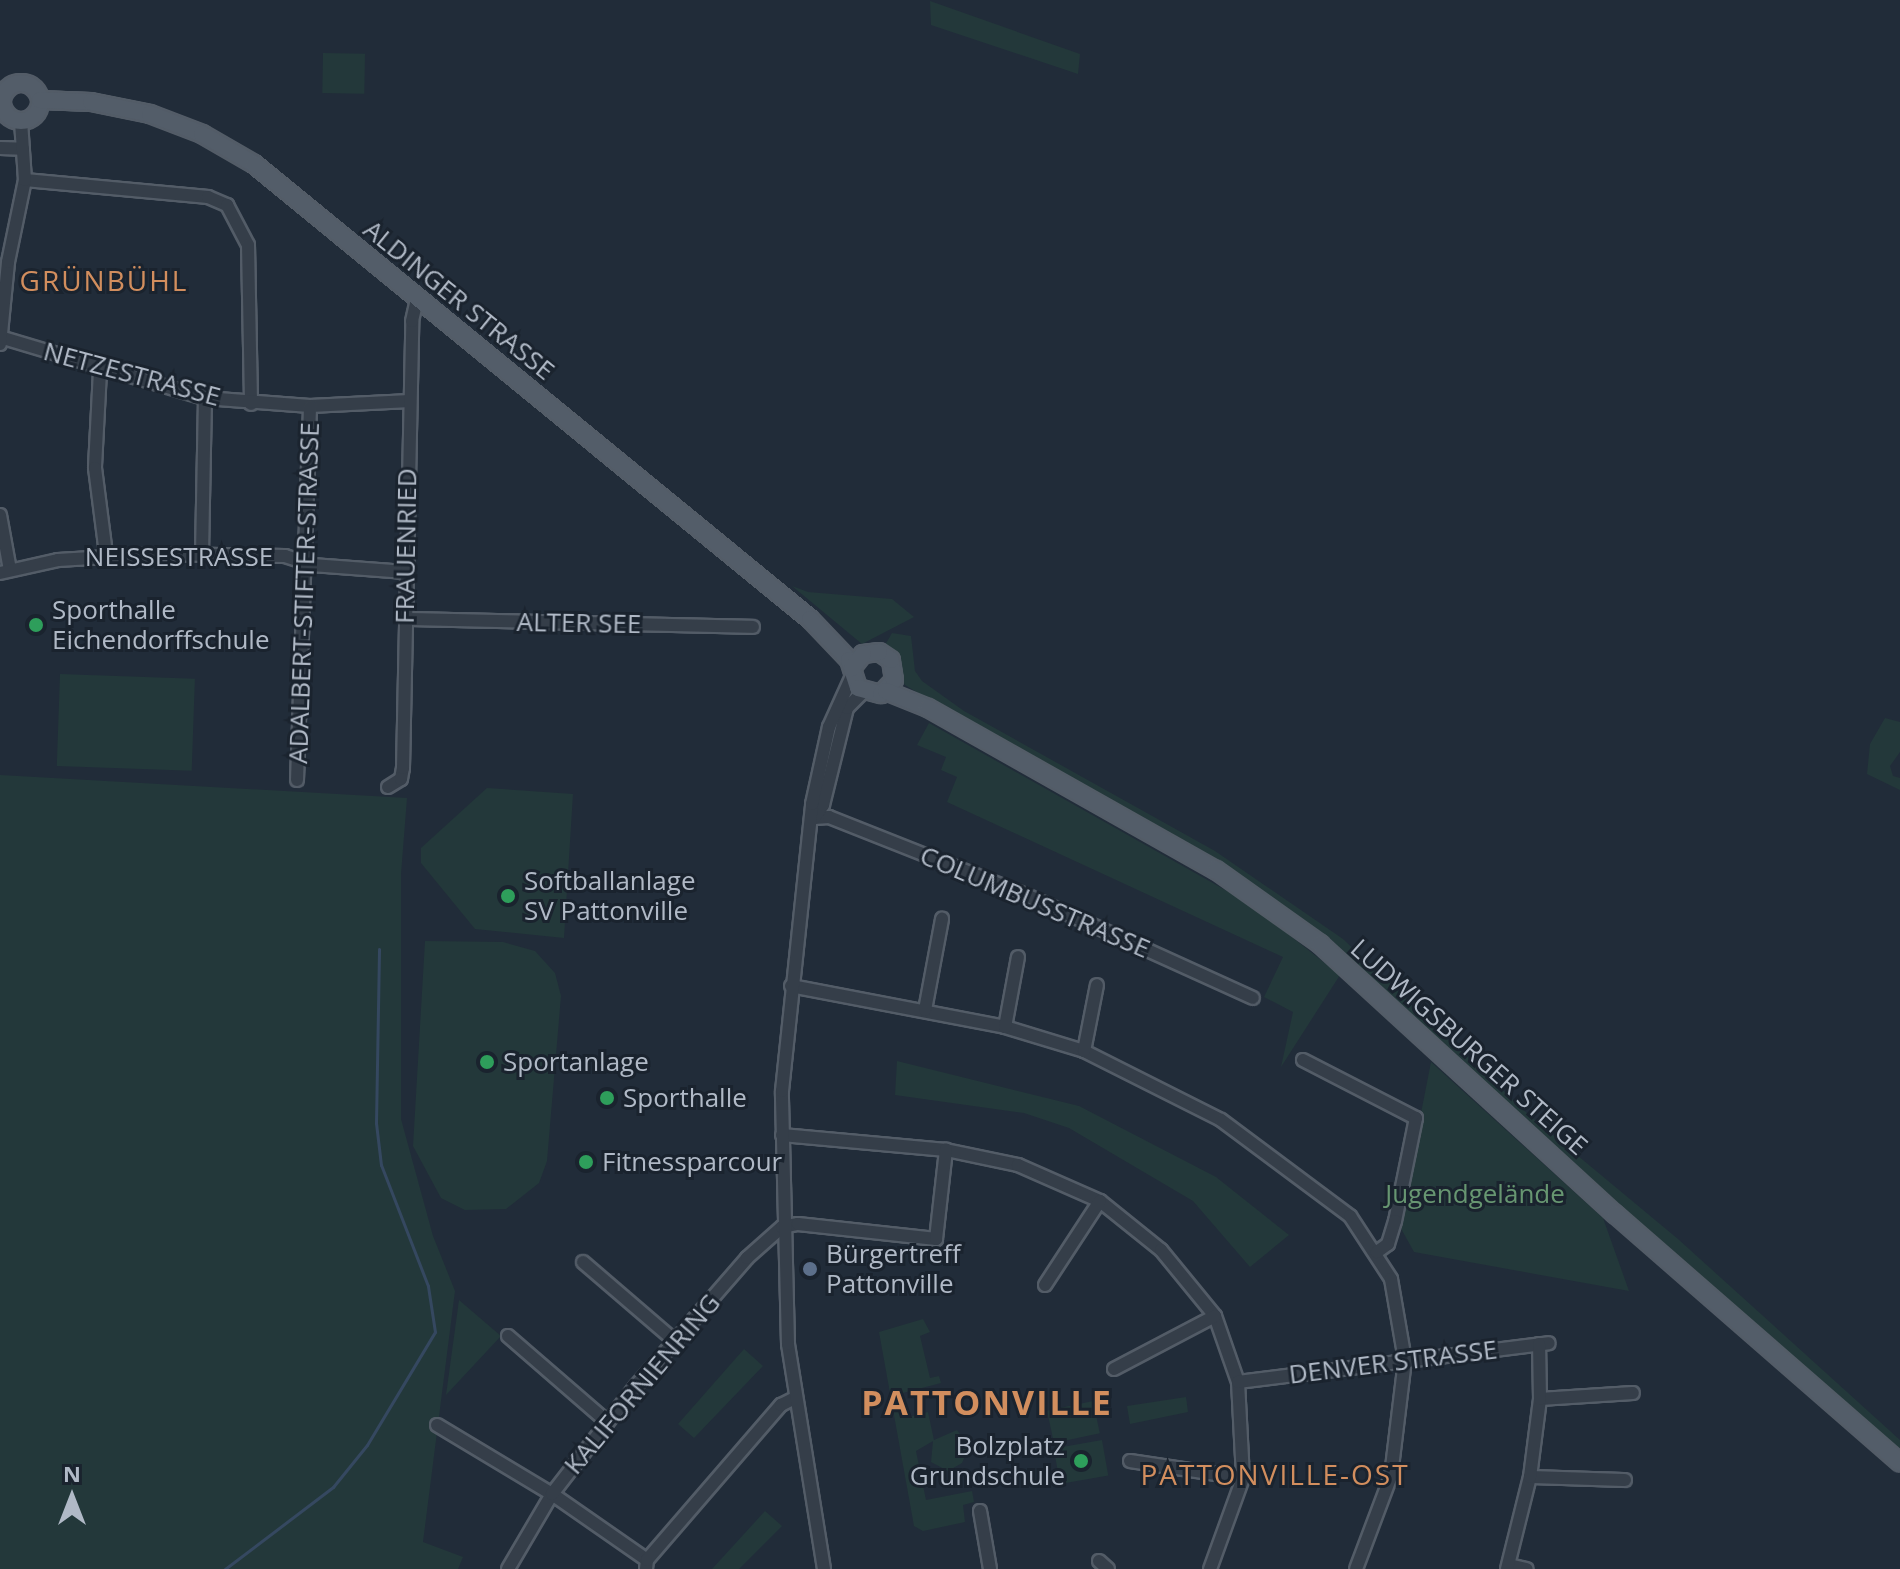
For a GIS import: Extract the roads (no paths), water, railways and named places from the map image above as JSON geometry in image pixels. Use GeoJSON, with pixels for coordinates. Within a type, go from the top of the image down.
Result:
{"type":"FeatureCollection","features":[{"type":"Feature","properties":{"kind":"main road"},"geometry":{"type":"LineString","coordinates":[[22,83],[36,90],[40,100],[33,117],[21,121],[6,114],[1,97],[10,87],[22,83]]}},
{"type":"Feature","properties":{"kind":"main road","name":"ALDINGER STRASSE"},"geometry":{"type":"LineString","coordinates":[[40,100],[111,104],[164,119],[217,142],[283,186],[810,619],[856,666],[886,655],[895,674]]}},
{"type":"Feature","properties":{"kind":"main road"},"geometry":{"type":"LineString","coordinates":[[856,666],[863,692],[886,691],[928,708]]}},
{"type":"Feature","properties":{"kind":"main road"},"geometry":{"type":"LineString","coordinates":[[886,691],[895,674],[928,708]]}},
{"type":"Feature","properties":{"kind":"main road","name":"LUDWIGSBURGER STEIGE"},"geometry":{"type":"LineString","coordinates":[[928,708],[1216,870],[1320,944],[1615,1214],[1900,1463]]}},
{"type":"Feature","properties":{"kind":"street"},"geometry":{"type":"LineString","coordinates":[[0,344],[25,180],[21,121]]}},
{"type":"Feature","properties":{"kind":"street"},"geometry":{"type":"LineString","coordinates":[[0,148],[23,149]]}},
{"type":"Feature","properties":{"kind":"street"},"geometry":{"type":"LineString","coordinates":[[25,180],[208,197],[227,205],[248,245],[251,404]]}},
{"type":"Feature","properties":{"kind":"street","name":"FRAUENRIED"},"geometry":{"type":"LineString","coordinates":[[388,787],[401,779],[403,768],[410,401],[417,299]]}},
{"type":"Feature","properties":{"kind":"street","name":"NETZESTRASSE"},"geometry":{"type":"LineString","coordinates":[[0,337],[100,371],[205,398],[251,404],[310,406],[410,401]]}},
{"type":"Feature","properties":{"kind":"street"},"geometry":{"type":"LineString","coordinates":[[100,371],[95,468],[106,554]]}},
{"type":"Feature","properties":{"kind":"street"},"geometry":{"type":"LineString","coordinates":[[202,554],[205,398]]}},
{"type":"Feature","properties":{"kind":"street","name":"ADALBERT-STIFTER-STRASSE"},"geometry":{"type":"LineString","coordinates":[[297,780],[310,406]]}},
{"type":"Feature","properties":{"kind":"street"},"geometry":{"type":"LineString","coordinates":[[0,515],[5,572]]}},
{"type":"Feature","properties":{"kind":"street","name":"NEISSESTRASSE"},"geometry":{"type":"LineString","coordinates":[[5,572],[106,554],[285,556],[303,561],[406,572]]}},
{"type":"Feature","properties":{"kind":"street","name":"ALTER SEE"},"geometry":{"type":"LineString","coordinates":[[405,619],[753,627]]}},
{"type":"Feature","properties":{"kind":"street"},"geometry":{"type":"LineString","coordinates":[[810,1569],[824,1567],[795,1398],[782,1227],[782,1135],[791,986],[814,818],[812,804],[829,727],[856,666]]}},
{"type":"Feature","properties":{"kind":"street"},"geometry":{"type":"LineString","coordinates":[[814,818],[823,805],[847,708],[863,692]]}},
{"type":"Feature","properties":{"kind":"street","name":"COLUMBUSSTRASSE"},"geometry":{"type":"LineString","coordinates":[[814,818],[829,817],[1026,895],[1253,998]]}},
{"type":"Feature","properties":{"kind":"street"},"geometry":{"type":"LineString","coordinates":[[925,1010],[942,919]]}},
{"type":"Feature","properties":{"kind":"street"},"geometry":{"type":"LineString","coordinates":[[1005,1027],[1018,957]]}},
{"type":"Feature","properties":{"kind":"street"},"geometry":{"type":"LineString","coordinates":[[1084,1051],[1097,985]]}},
{"type":"Feature","properties":{"kind":"street"},"geometry":{"type":"LineString","coordinates":[[791,986],[1005,1027],[1084,1051],[1193,1104],[1266,1149],[1350,1216],[1377,1252],[1398,1305],[1405,1360],[1391,1476],[1356,1569]]}},
{"type":"Feature","properties":{"kind":"street"},"geometry":{"type":"LineString","coordinates":[[1303,1060],[1416,1118],[1395,1221],[1388,1244],[1377,1252]]}},
{"type":"Feature","properties":{"kind":"street"},"geometry":{"type":"LineString","coordinates":[[782,1135],[946,1150],[1018,1165],[1100,1201],[1161,1250],[1215,1316],[1238,1382],[1243,1478],[1210,1569]]}},
{"type":"Feature","properties":{"kind":"street"},"geometry":{"type":"LineString","coordinates":[[782,1227],[798,1224],[936,1239],[946,1150]]}},
{"type":"Feature","properties":{"kind":"street"},"geometry":{"type":"LineString","coordinates":[[1045,1285],[1100,1201]]}},
{"type":"Feature","properties":{"kind":"street","name":"KALIFORNIENRING"},"geometry":{"type":"LineString","coordinates":[[646,1564],[552,1494],[606,1421],[747,1258],[782,1227]]}},
{"type":"Feature","properties":{"kind":"street"},"geometry":{"type":"LineString","coordinates":[[583,1262],[675,1341]]}},
{"type":"Feature","properties":{"kind":"street"},"geometry":{"type":"LineString","coordinates":[[1114,1369],[1215,1316]]}},
{"type":"Feature","properties":{"kind":"street"},"geometry":{"type":"LineString","coordinates":[[508,1336],[606,1421]]}},
{"type":"Feature","properties":{"kind":"street","name":"DENVER STRASSE"},"geometry":{"type":"LineString","coordinates":[[1238,1382],[1544,1343],[1540,1399]]}},
{"type":"Feature","properties":{"kind":"street"},"geometry":{"type":"LineString","coordinates":[[1527,1569],[1508,1567],[1530,1477],[1540,1399],[1633,1393]]}},
{"type":"Feature","properties":{"kind":"street"},"geometry":{"type":"LineString","coordinates":[[646,1564],[781,1405],[795,1398]]}},
{"type":"Feature","properties":{"kind":"street"},"geometry":{"type":"LineString","coordinates":[[437,1425],[552,1494],[508,1569]]}},
{"type":"Feature","properties":{"kind":"street"},"geometry":{"type":"LineString","coordinates":[[1130,1461],[1243,1478]]}},
{"type":"Feature","properties":{"kind":"street"},"geometry":{"type":"LineString","coordinates":[[1530,1477],[1625,1480]]}},
{"type":"Feature","properties":{"kind":"street"},"geometry":{"type":"LineString","coordinates":[[980,1511],[990,1569]]}},
{"type":"Feature","properties":{"kind":"waterway"},"geometry":{"type":"LineString","coordinates":[[225,1569],[333,1487],[367,1445],[435,1332],[428,1286],[381,1165],[376,1123],[379,949]]}},
{"type":"Feature","properties":{"kind":"place","name":"Sporthalle Eichendorffschule"},"geometry":{"type":"Point","coordinates":[36,625]}},
{"type":"Feature","properties":{"kind":"place","name":"Softballanlage SV Pattonville"},"geometry":{"type":"Point","coordinates":[508,896]}},
{"type":"Feature","properties":{"kind":"place","name":"Sportanlage"},"geometry":{"type":"Point","coordinates":[487,1062]}},
{"type":"Feature","properties":{"kind":"place","name":"Sporthalle"},"geometry":{"type":"Point","coordinates":[607,1098]}},
{"type":"Feature","properties":{"kind":"place","name":"Fitnessparcour"},"geometry":{"type":"Point","coordinates":[586,1162]}},
{"type":"Feature","properties":{"kind":"place","name":"Bürgertreff Pattonville"},"geometry":{"type":"Point","coordinates":[810,1269]}},
{"type":"Feature","properties":{"kind":"place","name":"Bolzplatz Grundschule"},"geometry":{"type":"Point","coordinates":[1081,1461]}},
{"type":"Feature","properties":{"kind":"district","name":"GRÜNBÜHL"},"geometry":{"type":"Point","coordinates":[104,280]}},
{"type":"Feature","properties":{"kind":"district","name":"PATTONVILLE"},"geometry":{"type":"Point","coordinates":[987,1403]}},
{"type":"Feature","properties":{"kind":"district","name":"PATTONVILLE-OST"},"geometry":{"type":"Point","coordinates":[1275,1474]}},
{"type":"Feature","properties":{"kind":"park label","name":"Jugendgelände"},"geometry":{"type":"Point","coordinates":[1475,1194]}}]}
